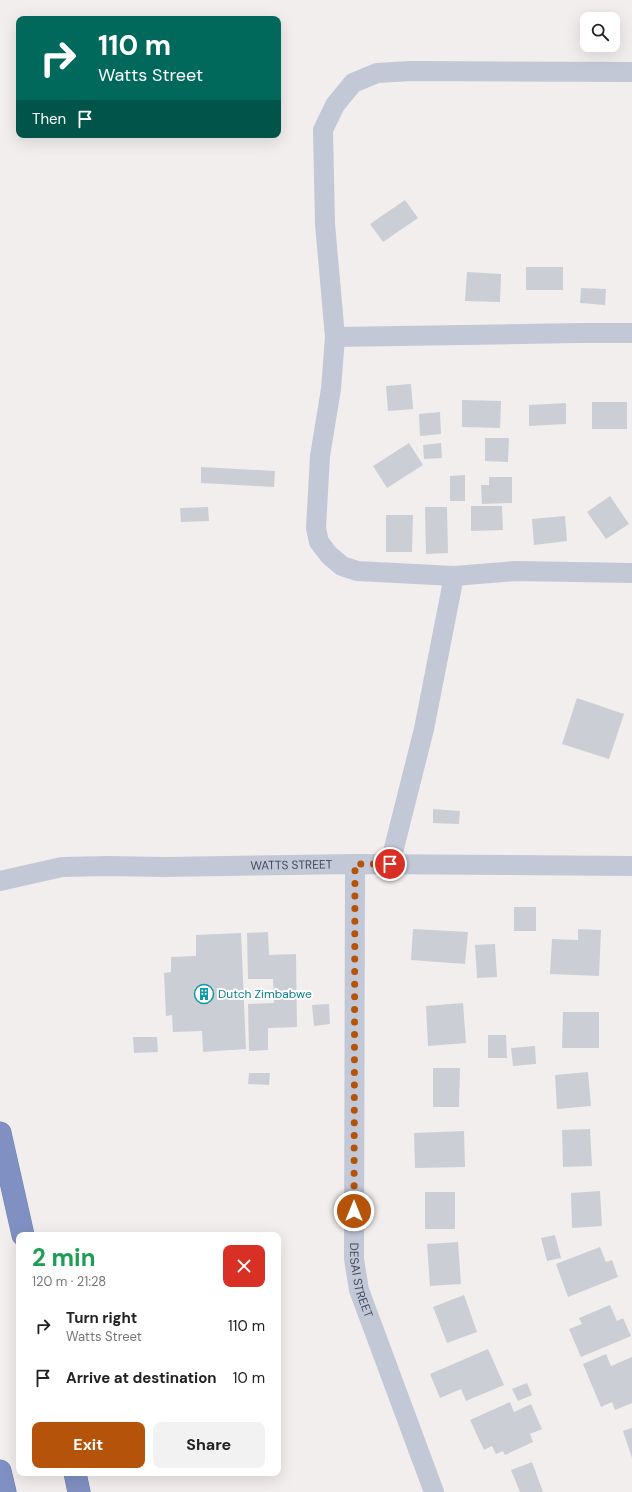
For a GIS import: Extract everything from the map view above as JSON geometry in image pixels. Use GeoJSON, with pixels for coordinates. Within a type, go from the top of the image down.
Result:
{"type":"FeatureCollection","features":[{"type":"Feature","properties":{"kind":"highway"},"geometry":{"type":"LineString","coordinates":[[0,1133],[22,1232]]}},
{"type":"Feature","properties":{"kind":"highway"},"geometry":{"type":"LineString","coordinates":[[0,1471],[5,1492]]}},
{"type":"Feature","properties":{"kind":"highway"},"geometry":{"type":"LineString","coordinates":[[76,1476],[80,1492]]}},
{"type":"Feature","properties":{"kind":"street"},"geometry":{"type":"LineString","coordinates":[[632,72],[411,71],[377,73],[353,83],[335,105],[323,130],[325,224],[335,337],[331,389],[320,456],[316,528],[319,542],[329,555],[342,566],[357,571],[454,576],[516,572],[632,573]]}},
{"type":"Feature","properties":{"kind":"street"},"geometry":{"type":"LineString","coordinates":[[335,337],[632,333]]}},
{"type":"Feature","properties":{"kind":"street"},"geometry":{"type":"LineString","coordinates":[[390,864],[424,729],[454,576]]}},
{"type":"Feature","properties":{"kind":"street","name":"WATTS STREET"},"geometry":{"type":"LineString","coordinates":[[0,881],[62,867],[355,864],[632,866]]}},
{"type":"Feature","properties":{"kind":"street","name":"DESAI STREET"},"geometry":{"type":"LineString","coordinates":[[355,864],[354,1259],[358,1290],[434,1492]]}},
{"type":"Feature","properties":{"kind":"building"},"geometry":{"type":"Polygon","coordinates":[[[405,200],[418,218],[383,242],[370,224],[405,200]]]}},
{"type":"Feature","properties":{"kind":"building"},"geometry":{"type":"Polygon","coordinates":[[[526,267],[563,267],[563,290],[526,290],[526,267]]]}},
{"type":"Feature","properties":{"kind":"building"},"geometry":{"type":"Polygon","coordinates":[[[467,272],[501,274],[500,302],[465,301],[467,272]]]}},
{"type":"Feature","properties":{"kind":"building"},"geometry":{"type":"Polygon","coordinates":[[[581,288],[606,289],[605,305],[580,303],[581,288]]]}},
{"type":"Feature","properties":{"kind":"building"},"geometry":{"type":"Polygon","coordinates":[[[411,384],[413,409],[388,411],[386,386],[411,384]]]}},
{"type":"Feature","properties":{"kind":"building"},"geometry":{"type":"Polygon","coordinates":[[[462,400],[501,401],[500,428],[462,427],[462,400]]]}},
{"type":"Feature","properties":{"kind":"building"},"geometry":{"type":"Polygon","coordinates":[[[592,402],[627,402],[627,429],[592,429],[592,402]]]}},
{"type":"Feature","properties":{"kind":"building"},"geometry":{"type":"Polygon","coordinates":[[[566,403],[566,424],[529,426],[529,405],[566,403]]]}},
{"type":"Feature","properties":{"kind":"building"},"geometry":{"type":"Polygon","coordinates":[[[440,412],[441,434],[420,436],[419,414],[440,412]]]}},
{"type":"Feature","properties":{"kind":"building"},"geometry":{"type":"Polygon","coordinates":[[[485,438],[509,438],[508,462],[485,461],[485,438]]]}},
{"type":"Feature","properties":{"kind":"building"},"geometry":{"type":"Polygon","coordinates":[[[409,443],[423,465],[387,488],[373,466],[409,443]]]}},
{"type":"Feature","properties":{"kind":"building"},"geometry":{"type":"Polygon","coordinates":[[[441,443],[442,458],[424,459],[423,445],[441,443]]]}},
{"type":"Feature","properties":{"kind":"building"},"geometry":{"type":"Polygon","coordinates":[[[201,467],[275,471],[274,487],[201,483],[201,467]]]}},
{"type":"Feature","properties":{"kind":"building"},"geometry":{"type":"Polygon","coordinates":[[[465,475],[465,501],[450,501],[450,476],[465,475]]]}},
{"type":"Feature","properties":{"kind":"building"},"geometry":{"type":"Polygon","coordinates":[[[489,477],[512,477],[512,503],[482,504],[481,485],[489,485],[489,477]]]}},
{"type":"Feature","properties":{"kind":"building"},"geometry":{"type":"Polygon","coordinates":[[[610,496],[629,524],[606,539],[587,512],[610,496]]]}},
{"type":"Feature","properties":{"kind":"building"},"geometry":{"type":"Polygon","coordinates":[[[471,506],[502,506],[503,530],[471,531],[471,506]]]}},
{"type":"Feature","properties":{"kind":"building"},"geometry":{"type":"Polygon","coordinates":[[[208,507],[209,521],[181,522],[180,508],[208,507]]]}},
{"type":"Feature","properties":{"kind":"building"},"geometry":{"type":"Polygon","coordinates":[[[425,507],[447,507],[448,553],[426,554],[425,507]]]}},
{"type":"Feature","properties":{"kind":"building"},"geometry":{"type":"Polygon","coordinates":[[[386,515],[413,515],[412,552],[386,552],[386,515]]]}},
{"type":"Feature","properties":{"kind":"building"},"geometry":{"type":"Polygon","coordinates":[[[565,516],[567,541],[534,545],[532,519],[565,516]]]}},
{"type":"Feature","properties":{"kind":"building"},"geometry":{"type":"Polygon","coordinates":[[[577,698],[624,714],[609,759],[562,744],[577,698]]]}},
{"type":"Feature","properties":{"kind":"building"},"geometry":{"type":"Polygon","coordinates":[[[433,809],[460,811],[459,824],[433,823],[433,809]]]}},
{"type":"Feature","properties":{"kind":"building"},"geometry":{"type":"Polygon","coordinates":[[[514,907],[536,907],[536,931],[514,931],[514,907]]]}},
{"type":"Feature","properties":{"kind":"building"},"geometry":{"type":"Polygon","coordinates":[[[413,929],[468,932],[465,964],[411,960],[413,929]]]}},
{"type":"Feature","properties":{"kind":"building"},"geometry":{"type":"Polygon","coordinates":[[[578,929],[601,930],[599,976],[550,974],[552,939],[578,940],[578,929]]]}},
{"type":"Feature","properties":{"kind":"building"},"geometry":{"type":"Polygon","coordinates":[[[268,932],[269,955],[296,954],[297,1027],[268,1028],[268,1050],[249,1051],[248,1004],[274,1003],[273,979],[248,979],[247,933],[268,932]]]}},
{"type":"Feature","properties":{"kind":"building","name":"Dutch Zimbabwe"},"geometry":{"type":"Polygon","coordinates":[[[241,933],[246,1049],[203,1052],[202,1031],[173,1032],[172,1015],[166,1016],[164,973],[171,972],[171,957],[196,956],[196,935],[241,933]]]}},
{"type":"Feature","properties":{"kind":"building"},"geometry":{"type":"Polygon","coordinates":[[[495,944],[497,977],[477,978],[475,945],[495,944]]]}},
{"type":"Feature","properties":{"kind":"building"},"geometry":{"type":"Polygon","coordinates":[[[463,1003],[466,1043],[428,1046],[426,1006],[463,1003]]]}},
{"type":"Feature","properties":{"kind":"building"},"geometry":{"type":"Polygon","coordinates":[[[329,1004],[330,1024],[314,1026],[312,1005],[329,1004]]]}},
{"type":"Feature","properties":{"kind":"building"},"geometry":{"type":"Polygon","coordinates":[[[563,1012],[599,1012],[599,1048],[562,1048],[563,1012]]]}},
{"type":"Feature","properties":{"kind":"building"},"geometry":{"type":"Polygon","coordinates":[[[488,1035],[506,1035],[507,1058],[488,1058],[488,1035]]]}},
{"type":"Feature","properties":{"kind":"building"},"geometry":{"type":"Polygon","coordinates":[[[133,1037],[157,1037],[158,1052],[134,1053],[133,1037]]]}},
{"type":"Feature","properties":{"kind":"building"},"geometry":{"type":"Polygon","coordinates":[[[535,1046],[536,1064],[513,1066],[511,1048],[535,1046]]]}},
{"type":"Feature","properties":{"kind":"building"},"geometry":{"type":"Polygon","coordinates":[[[433,1068],[460,1068],[459,1107],[433,1107],[433,1068]]]}},
{"type":"Feature","properties":{"kind":"building"},"geometry":{"type":"Polygon","coordinates":[[[588,1072],[591,1106],[557,1109],[555,1075],[588,1072]]]}},
{"type":"Feature","properties":{"kind":"building"},"geometry":{"type":"Polygon","coordinates":[[[249,1073],[270,1073],[269,1085],[248,1084],[249,1073]]]}},
{"type":"Feature","properties":{"kind":"building"},"geometry":{"type":"Polygon","coordinates":[[[590,1129],[592,1166],[563,1167],[562,1130],[590,1129]]]}},
{"type":"Feature","properties":{"kind":"building"},"geometry":{"type":"Polygon","coordinates":[[[464,1131],[465,1167],[415,1168],[414,1133],[464,1131]]]}},
{"type":"Feature","properties":{"kind":"building"},"geometry":{"type":"Polygon","coordinates":[[[600,1191],[602,1226],[572,1228],[571,1193],[600,1191]]]}},
{"type":"Feature","properties":{"kind":"building"},"geometry":{"type":"Polygon","coordinates":[[[425,1192],[455,1192],[455,1229],[425,1229],[425,1192]]]}},
{"type":"Feature","properties":{"kind":"building"},"geometry":{"type":"Polygon","coordinates":[[[555,1235],[561,1258],[547,1261],[541,1238],[555,1235]]]}},
{"type":"Feature","properties":{"kind":"building"},"geometry":{"type":"Polygon","coordinates":[[[458,1242],[461,1284],[430,1286],[427,1244],[458,1242]]]}},
{"type":"Feature","properties":{"kind":"building"},"geometry":{"type":"Polygon","coordinates":[[[600,1247],[606,1262],[612,1260],[618,1277],[568,1297],[556,1264],[600,1247]]]}},
{"type":"Feature","properties":{"kind":"building"},"geometry":{"type":"Polygon","coordinates":[[[464,1295],[477,1332],[447,1343],[433,1307],[464,1295]]]}},
{"type":"Feature","properties":{"kind":"building"},"geometry":{"type":"Polygon","coordinates":[[[610,1305],[617,1321],[623,1318],[631,1336],[581,1357],[569,1329],[582,1324],[579,1318],[610,1305]]]}},
{"type":"Feature","properties":{"kind":"building"},"geometry":{"type":"Polygon","coordinates":[[[488,1349],[504,1385],[466,1401],[461,1389],[440,1398],[430,1374],[488,1349]]]}},
{"type":"Feature","properties":{"kind":"building"},"geometry":{"type":"Polygon","coordinates":[[[606,1354],[611,1366],[632,1357],[632,1403],[615,1410],[612,1402],[601,1407],[583,1364],[606,1354]]]}},
{"type":"Feature","properties":{"kind":"building"},"geometry":{"type":"Polygon","coordinates":[[[527,1383],[532,1395],[518,1401],[512,1389],[527,1383]]]}},
{"type":"Feature","properties":{"kind":"building"},"geometry":{"type":"Polygon","coordinates":[[[510,1402],[514,1412],[531,1404],[542,1429],[530,1434],[533,1442],[505,1455],[503,1451],[496,1454],[492,1446],[484,1450],[470,1420],[510,1402]]]}},
{"type":"Feature","properties":{"kind":"building"},"geometry":{"type":"Polygon","coordinates":[[[632,1428],[632,1458],[623,1431],[632,1428]]]}},
{"type":"Feature","properties":{"kind":"building"},"geometry":{"type":"Polygon","coordinates":[[[532,1462],[543,1492],[520,1492],[511,1470],[532,1462]]]}},
{"type":"Feature","properties":{"kind":"place","name":"Dutch Zimbabwe"},"geometry":{"type":"Point","coordinates":[204,994]}},
{"type":"Feature","properties":{"kind":"route"},"geometry":{"type":"LineString","coordinates":[[354,1211],[355,864],[390,864]]}}]}
